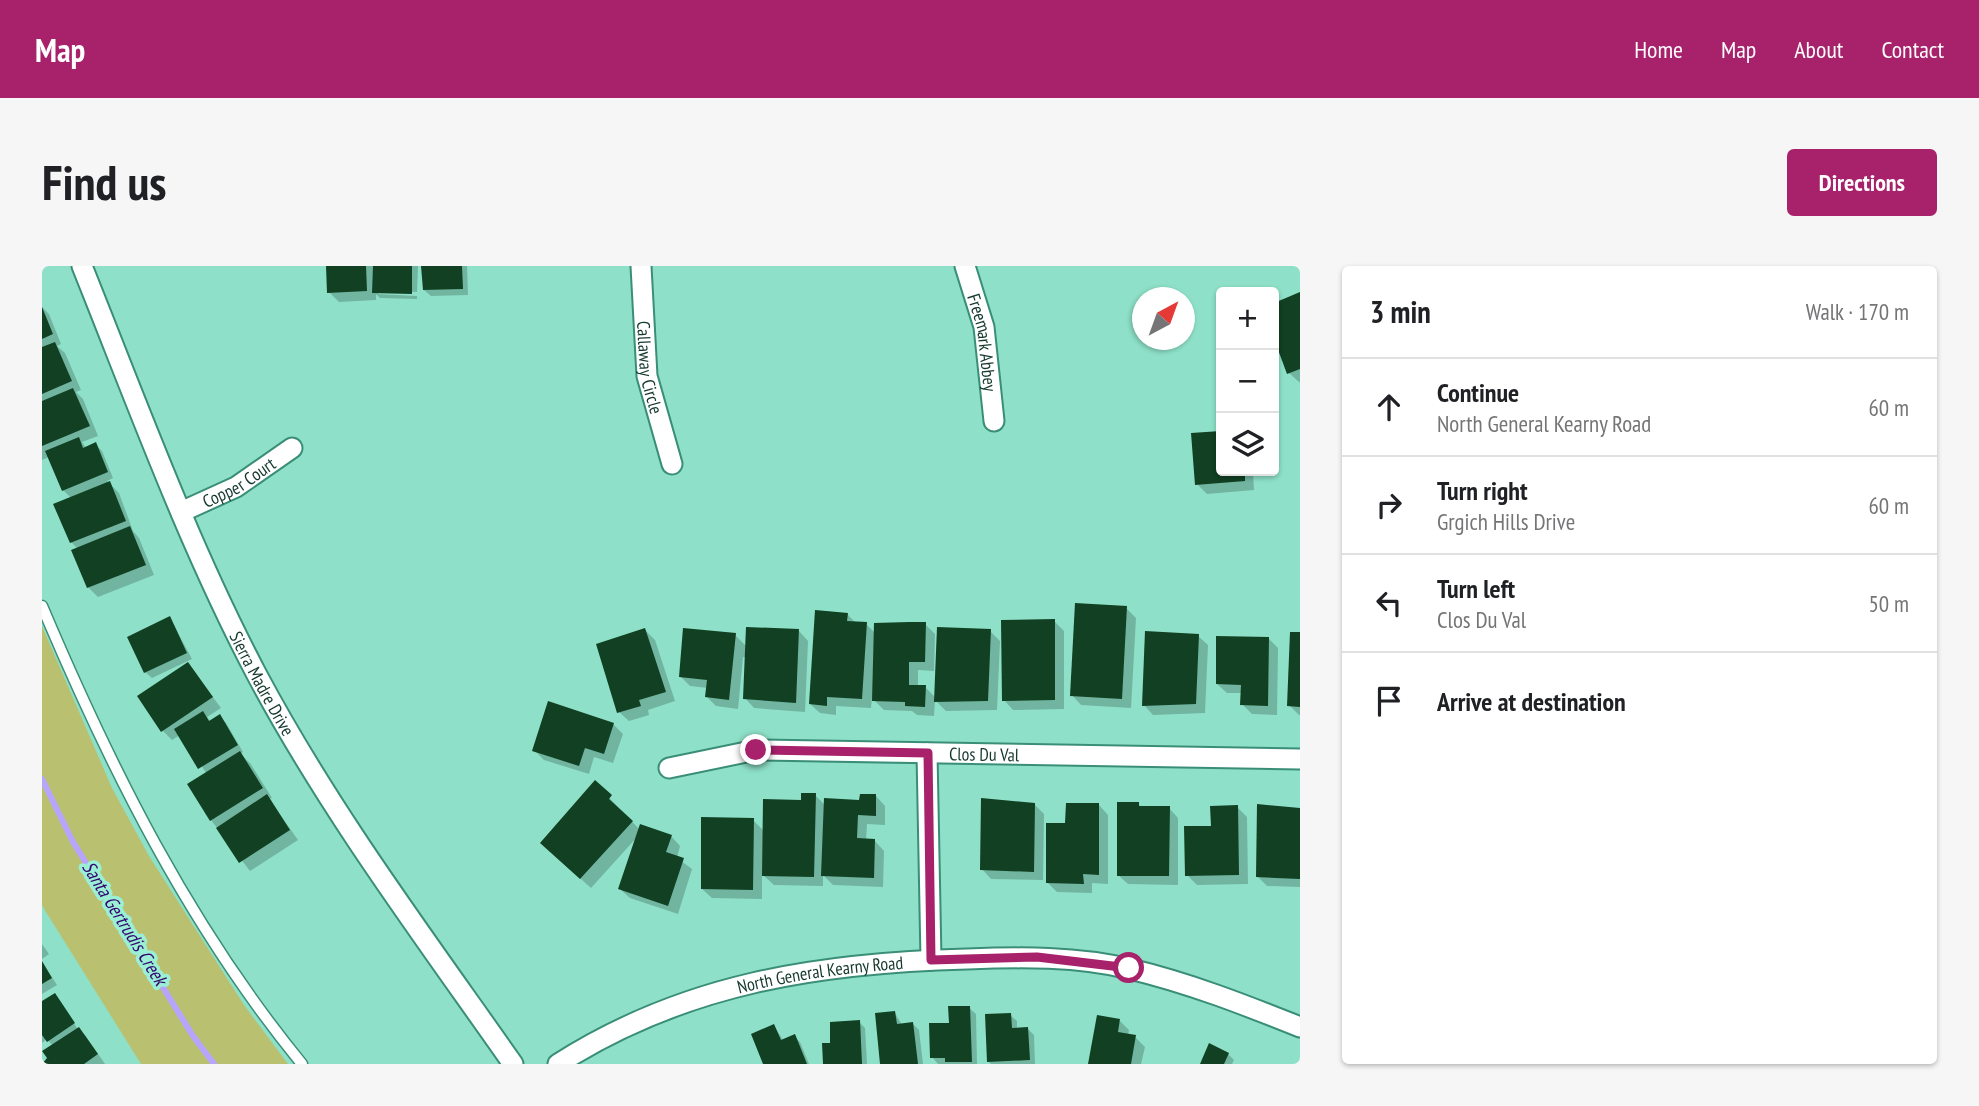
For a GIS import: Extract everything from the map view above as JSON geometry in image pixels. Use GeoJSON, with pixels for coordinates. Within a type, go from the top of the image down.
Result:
{"type":"FeatureCollection","features":[{"type":"Feature","properties":{"kind":"street","name":"Sierra Madre Drive"},"geometry":{"type":"LineString","coordinates":[[82,266],[181,512],[256,673],[315,776],[513,1064]]}},
{"type":"Feature","properties":{"kind":"street","name":"Callaway Circle"},"geometry":{"type":"LineString","coordinates":[[641,266],[647,376],[672,464]]}},
{"type":"Feature","properties":{"kind":"street","name":"Freemark Abbey"},"geometry":{"type":"LineString","coordinates":[[965,266],[984,327],[994,421]]}},
{"type":"Feature","properties":{"kind":"street","name":"Copper Court"},"geometry":{"type":"LineString","coordinates":[[181,512],[236,487],[292,448]]}},
{"type":"Feature","properties":{"kind":"street","name":"Clos Du Val"},"geometry":{"type":"LineString","coordinates":[[669,768],[756,750],[1300,759]]}},
{"type":"Feature","properties":{"kind":"street"},"geometry":{"type":"LineString","coordinates":[[928,753],[931,960]]}},
{"type":"Feature","properties":{"kind":"street","name":"North General Kearny Road"},"geometry":{"type":"LineString","coordinates":[[558,1064],[635,1021],[701,995],[781,977],[855,965],[931,960],[1037,957],[1129,968],[1225,997],[1300,1027]]}},
{"type":"Feature","properties":{"kind":"lane"},"geometry":{"type":"LineString","coordinates":[[42,606],[123,787],[156,849],[236,977],[302,1064]]}},
{"type":"Feature","properties":{"kind":"green space"},"geometry":{"type":"Polygon","coordinates":[[[42,626],[112,788],[149,856],[244,1005],[288,1064],[141,1064],[42,905],[42,626]]]}},
{"type":"Feature","properties":{"kind":"building"},"geometry":{"type":"Polygon","coordinates":[[[326,266],[366,266],[367,291],[327,293],[326,266]]]}},
{"type":"Feature","properties":{"kind":"building"},"geometry":{"type":"Polygon","coordinates":[[[373,266],[412,266],[412,294],[372,293],[373,266]]]}},
{"type":"Feature","properties":{"kind":"building"},"geometry":{"type":"Polygon","coordinates":[[[421,266],[462,266],[463,289],[423,290],[421,266]]]}},
{"type":"Feature","properties":{"kind":"building"},"geometry":{"type":"Polygon","coordinates":[[[1300,292],[1300,369],[1287,374],[1279,352],[1279,301],[1300,292]]]}},
{"type":"Feature","properties":{"kind":"building"},"geometry":{"type":"Polygon","coordinates":[[[42,307],[53,334],[42,339],[42,307]]]}},
{"type":"Feature","properties":{"kind":"building"},"geometry":{"type":"Polygon","coordinates":[[[55,342],[72,381],[42,394],[42,347],[55,342]]]}},
{"type":"Feature","properties":{"kind":"building"},"geometry":{"type":"Polygon","coordinates":[[[73,388],[90,426],[42,446],[42,401],[73,388]]]}},
{"type":"Feature","properties":{"kind":"building"},"geometry":{"type":"Polygon","coordinates":[[[1216,431],[1216,476],[1245,476],[1245,481],[1195,485],[1191,433],[1216,431]]]}},
{"type":"Feature","properties":{"kind":"building"},"geometry":{"type":"Polygon","coordinates":[[[79,437],[83,448],[96,442],[108,472],[62,491],[45,451],[79,437]]]}},
{"type":"Feature","properties":{"kind":"building"},"geometry":{"type":"Polygon","coordinates":[[[110,481],[126,521],[70,543],[53,504],[110,481]]]}},
{"type":"Feature","properties":{"kind":"building"},"geometry":{"type":"Polygon","coordinates":[[[130,526],[146,565],[87,588],[71,550],[130,526]]]}},
{"type":"Feature","properties":{"kind":"building"},"geometry":{"type":"Polygon","coordinates":[[[1075,603],[1127,606],[1122,699],[1070,696],[1075,603]]]}},
{"type":"Feature","properties":{"kind":"building"},"geometry":{"type":"Polygon","coordinates":[[[815,610],[848,613],[847,621],[867,622],[862,699],[827,697],[827,706],[809,704],[815,610]]]}},
{"type":"Feature","properties":{"kind":"building"},"geometry":{"type":"Polygon","coordinates":[[[170,616],[187,653],[144,673],[127,637],[170,616]]]}},
{"type":"Feature","properties":{"kind":"building"},"geometry":{"type":"Polygon","coordinates":[[[1055,619],[1055,700],[1002,701],[1001,620],[1055,619]]]}},
{"type":"Feature","properties":{"kind":"building"},"geometry":{"type":"Polygon","coordinates":[[[926,622],[925,662],[909,662],[909,685],[926,685],[925,707],[905,706],[905,702],[872,701],[874,623],[926,622]]]}},
{"type":"Feature","properties":{"kind":"building"},"geometry":{"type":"Polygon","coordinates":[[[746,627],[799,629],[796,703],[743,699],[746,627]]]}},
{"type":"Feature","properties":{"kind":"building"},"geometry":{"type":"Polygon","coordinates":[[[937,627],[991,629],[988,701],[934,702],[937,627]]]}},
{"type":"Feature","properties":{"kind":"building"},"geometry":{"type":"Polygon","coordinates":[[[645,628],[666,692],[639,700],[641,706],[617,713],[596,644],[645,628]]]}},
{"type":"Feature","properties":{"kind":"building"},"geometry":{"type":"Polygon","coordinates":[[[683,628],[736,633],[729,700],[705,697],[707,680],[679,677],[683,628]]]}},
{"type":"Feature","properties":{"kind":"building"},"geometry":{"type":"Polygon","coordinates":[[[1145,631],[1199,634],[1196,704],[1142,706],[1145,631]]]}},
{"type":"Feature","properties":{"kind":"building"},"geometry":{"type":"Polygon","coordinates":[[[1290,632],[1300,632],[1300,707],[1287,706],[1290,632]]]}},
{"type":"Feature","properties":{"kind":"building"},"geometry":{"type":"Polygon","coordinates":[[[1216,636],[1269,637],[1268,706],[1240,705],[1241,685],[1216,684],[1216,636]]]}},
{"type":"Feature","properties":{"kind":"building"},"geometry":{"type":"Polygon","coordinates":[[[188,662],[213,697],[161,732],[137,696],[188,662]]]}},
{"type":"Feature","properties":{"kind":"building"},"geometry":{"type":"Polygon","coordinates":[[[548,701],[614,723],[604,754],[585,748],[579,766],[532,751],[548,701]]]}},
{"type":"Feature","properties":{"kind":"building"},"geometry":{"type":"Polygon","coordinates":[[[203,711],[209,721],[220,714],[238,745],[198,769],[174,729],[203,711]]]}},
{"type":"Feature","properties":{"kind":"building"},"geometry":{"type":"Polygon","coordinates":[[[240,751],[263,788],[210,821],[187,784],[240,751]]]}},
{"type":"Feature","properties":{"kind":"building"},"geometry":{"type":"Polygon","coordinates":[[[595,780],[612,795],[609,799],[633,821],[580,879],[540,843],[595,780]]]}},
{"type":"Feature","properties":{"kind":"building"},"geometry":{"type":"Polygon","coordinates":[[[801,793],[816,793],[814,877],[762,876],[763,799],[801,800],[801,793]]]}},
{"type":"Feature","properties":{"kind":"building"},"geometry":{"type":"Polygon","coordinates":[[[267,794],[290,830],[239,863],[216,828],[267,794]]]}},
{"type":"Feature","properties":{"kind":"building"},"geometry":{"type":"Polygon","coordinates":[[[860,794],[876,794],[876,816],[858,815],[857,838],[875,839],[874,878],[821,876],[824,798],[859,800],[860,794]]]}},
{"type":"Feature","properties":{"kind":"building"},"geometry":{"type":"Polygon","coordinates":[[[981,798],[1035,803],[1034,872],[980,870],[981,798]]]}},
{"type":"Feature","properties":{"kind":"building"},"geometry":{"type":"Polygon","coordinates":[[[1117,802],[1139,802],[1139,806],[1170,806],[1169,876],[1117,876],[1117,802]]]}},
{"type":"Feature","properties":{"kind":"building"},"geometry":{"type":"Polygon","coordinates":[[[1066,803],[1099,803],[1099,875],[1083,874],[1084,884],[1046,883],[1046,823],[1065,823],[1066,803]]]}},
{"type":"Feature","properties":{"kind":"building"},"geometry":{"type":"Polygon","coordinates":[[[1257,804],[1300,808],[1300,879],[1256,877],[1257,804]]]}},
{"type":"Feature","properties":{"kind":"building"},"geometry":{"type":"Polygon","coordinates":[[[1238,805],[1239,875],[1185,876],[1184,826],[1211,826],[1210,806],[1238,805]]]}},
{"type":"Feature","properties":{"kind":"building"},"geometry":{"type":"Polygon","coordinates":[[[701,817],[754,818],[753,890],[701,889],[701,817]]]}},
{"type":"Feature","properties":{"kind":"building"},"geometry":{"type":"Polygon","coordinates":[[[640,824],[672,835],[666,852],[684,858],[668,906],[618,889],[640,824]]]}},
{"type":"Feature","properties":{"kind":"building"},"geometry":{"type":"Polygon","coordinates":[[[42,961],[52,978],[42,984],[42,961]]]}},
{"type":"Feature","properties":{"kind":"building"},"geometry":{"type":"Polygon","coordinates":[[[55,993],[75,1023],[47,1042],[42,1035],[42,1001],[55,993]]]}},
{"type":"Feature","properties":{"kind":"building"},"geometry":{"type":"Polygon","coordinates":[[[948,1006],[970,1006],[972,1062],[945,1062],[945,1058],[930,1058],[929,1023],[949,1023],[948,1006]]]}},
{"type":"Feature","properties":{"kind":"building"},"geometry":{"type":"Polygon","coordinates":[[[895,1011],[897,1024],[913,1022],[918,1064],[880,1064],[875,1013],[895,1011]]]}},
{"type":"Feature","properties":{"kind":"building"},"geometry":{"type":"Polygon","coordinates":[[[1011,1013],[1012,1028],[1028,1027],[1030,1060],[987,1062],[985,1014],[1011,1013]]]}},
{"type":"Feature","properties":{"kind":"building"},"geometry":{"type":"Polygon","coordinates":[[[1097,1015],[1120,1019],[1118,1032],[1136,1035],[1131,1064],[1088,1064],[1097,1015]]]}},
{"type":"Feature","properties":{"kind":"building"},"geometry":{"type":"Polygon","coordinates":[[[860,1020],[862,1064],[823,1064],[822,1043],[830,1043],[830,1022],[860,1020]]]}},
{"type":"Feature","properties":{"kind":"building"},"geometry":{"type":"Polygon","coordinates":[[[774,1024],[781,1040],[795,1034],[807,1064],[763,1064],[751,1034],[774,1024]]]}},
{"type":"Feature","properties":{"kind":"building"},"geometry":{"type":"Polygon","coordinates":[[[79,1027],[98,1054],[84,1064],[42,1064],[47,1058],[42,1051],[79,1027]]]}},
{"type":"Feature","properties":{"kind":"building"},"geometry":{"type":"Polygon","coordinates":[[[1209,1043],[1229,1053],[1224,1064],[1200,1064],[1209,1043]]]}},
{"type":"Feature","properties":{"kind":"waterway","name":"Santa Gertrudis Creek"},"geometry":{"type":"LineString","coordinates":[[42,779],[73,842],[193,1036],[214,1064]]}},
{"type":"Feature","properties":{"kind":"route"},"geometry":{"type":"LineString","coordinates":[[756,750],[928,753],[931,960],[1037,957],[1129,968]]}}]}
